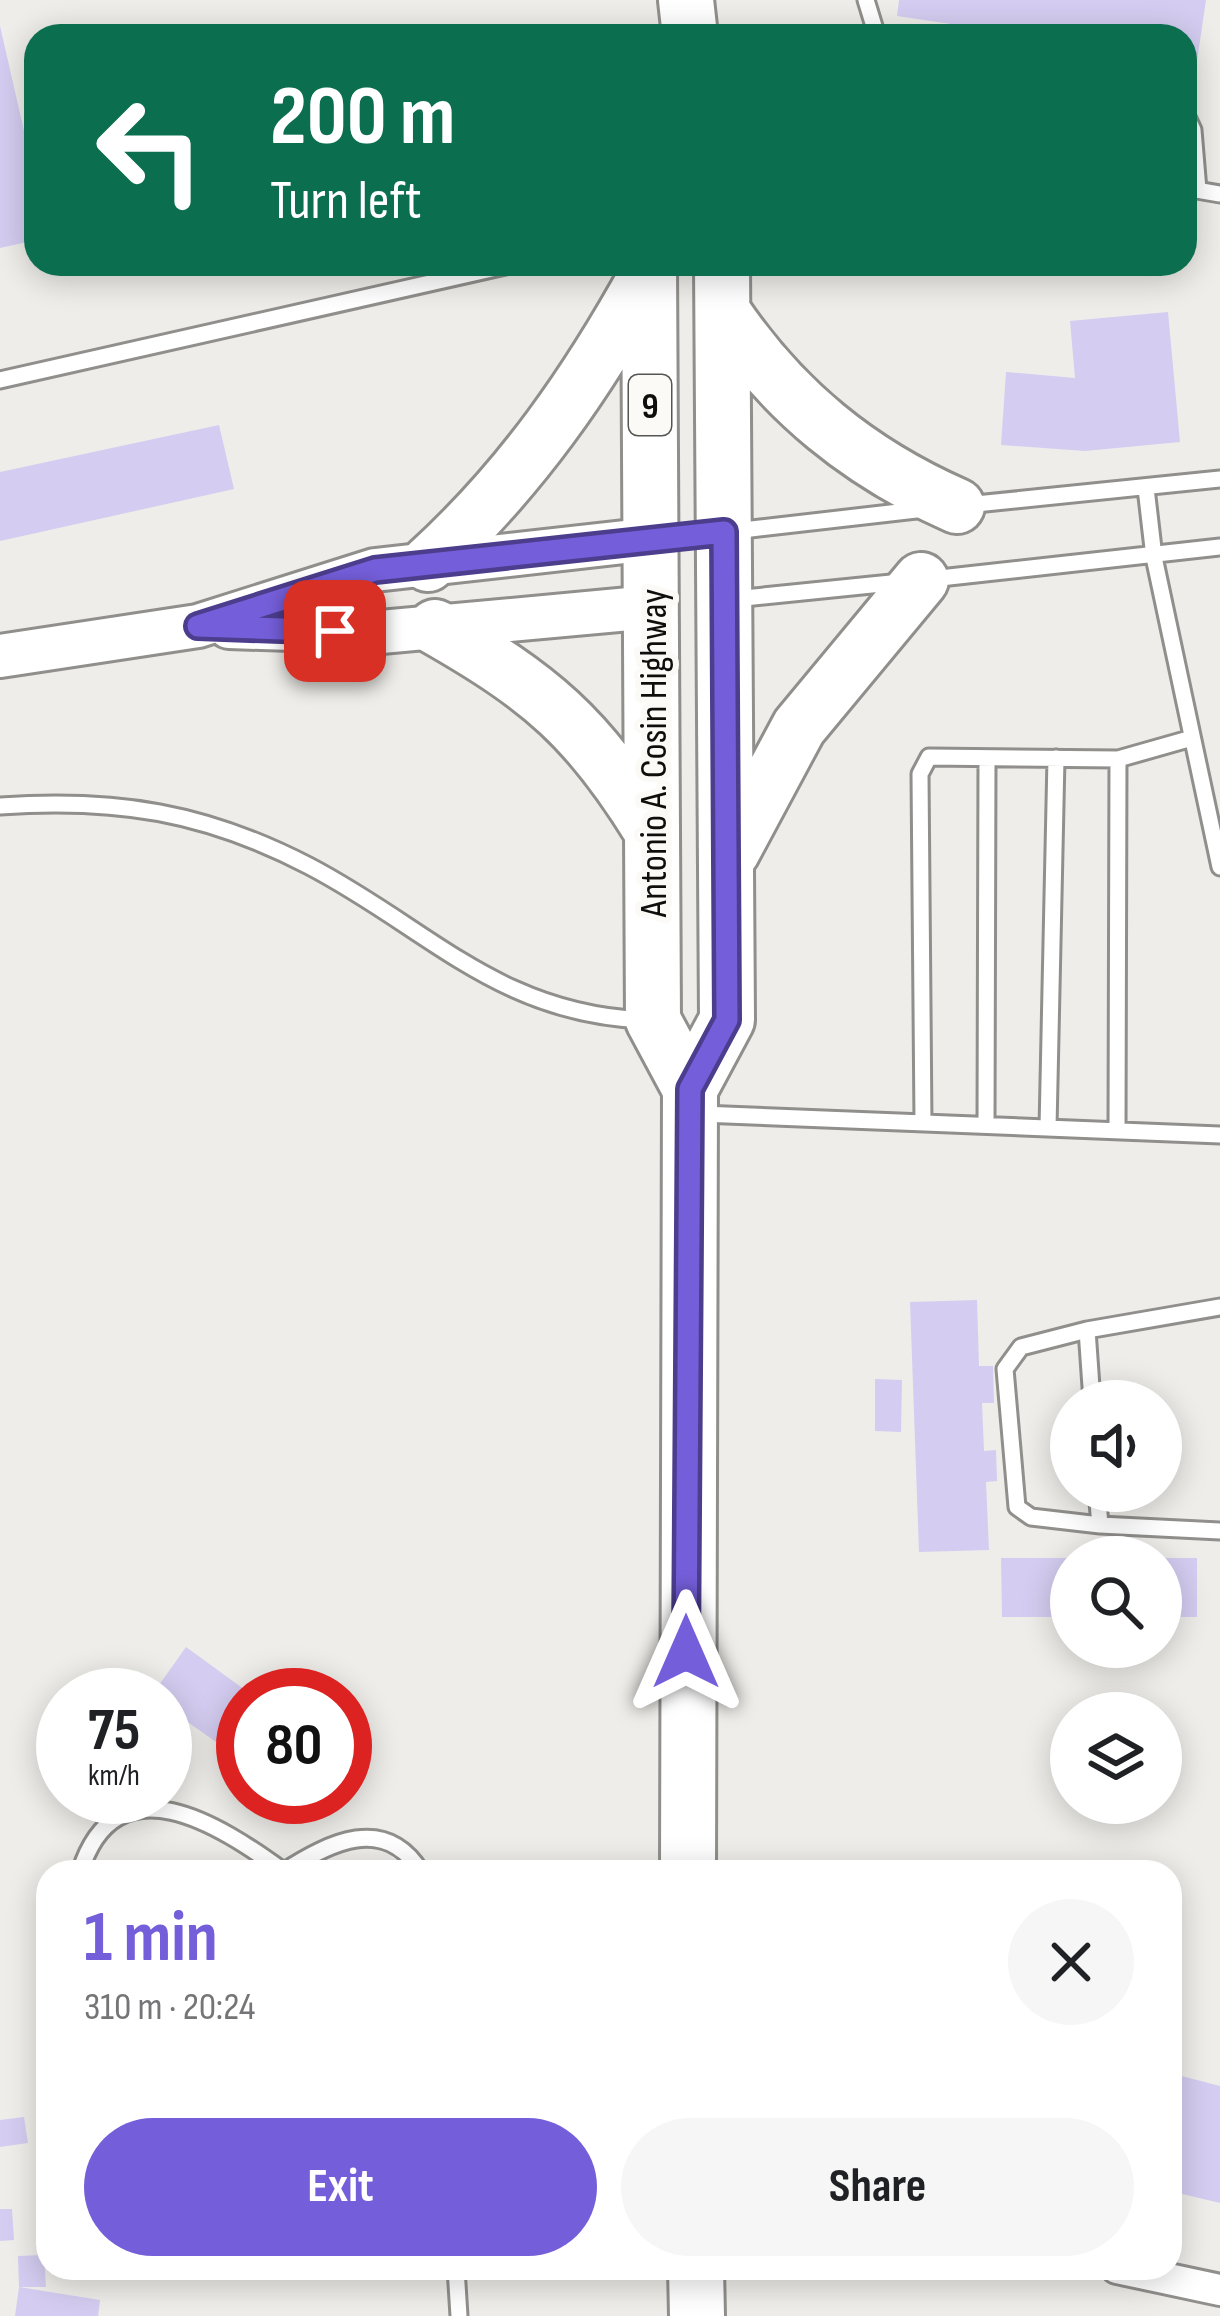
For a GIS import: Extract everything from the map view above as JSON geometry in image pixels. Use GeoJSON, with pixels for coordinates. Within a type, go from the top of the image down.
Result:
{"type":"FeatureCollection","features":[{"type":"Feature","properties":{"kind":"highway"},"geometry":{"type":"LineString","coordinates":[[428,564],[506,490],[539,447],[644,276]]}},
{"type":"Feature","properties":{"kind":"highway","name":"Antonio A. Cosin Highway"},"geometry":{"type":"LineString","coordinates":[[649,276],[653,1020],[690,1101]]}},
{"type":"Feature","properties":{"kind":"highway","name":"Antonio A. Cosin Highway"},"geometry":{"type":"LineString","coordinates":[[688,1860],[690,1101],[727,1020],[723,288]]}},
{"type":"Feature","properties":{"kind":"highway"},"geometry":{"type":"LineString","coordinates":[[723,288],[752,356],[844,444],[894,478],[957,506]]}},
{"type":"Feature","properties":{"kind":"highway"},"geometry":{"type":"LineString","coordinates":[[651,539],[724,532]]}},
{"type":"Feature","properties":{"kind":"highway"},"geometry":{"type":"LineString","coordinates":[[726,866],[799,727],[921,580]]}},
{"type":"Feature","properties":{"kind":"highway"},"geometry":{"type":"LineString","coordinates":[[651,607],[724,599]]}},
{"type":"Feature","properties":{"kind":"highway"},"geometry":{"type":"LineString","coordinates":[[435,627],[515,673],[554,704],[602,755],[652,832]]}},
{"type":"Feature","properties":{"kind":"highway"},"geometry":{"type":"LineString","coordinates":[[696,2280],[697,2316]]}},
{"type":"Feature","properties":{"kind":"main road"},"geometry":{"type":"LineString","coordinates":[[0,656],[198,626],[375,570],[651,539]]}},
{"type":"Feature","properties":{"kind":"main road"},"geometry":{"type":"LineString","coordinates":[[198,626],[381,632],[651,607]]}},
{"type":"Feature","properties":{"kind":"street"},"geometry":{"type":"LineString","coordinates":[[1173,2280],[1220,2290]]}},
{"type":"Feature","properties":{"kind":"lane"},"geometry":{"type":"LineString","coordinates":[[0,380],[461,276]]}},
{"type":"Feature","properties":{"kind":"lane"},"geometry":{"type":"LineString","coordinates":[[724,532],[1220,478]]}},
{"type":"Feature","properties":{"kind":"lane"},"geometry":{"type":"LineString","coordinates":[[1146,488],[1154,557],[1220,867]]}},
{"type":"Feature","properties":{"kind":"lane"},"geometry":{"type":"LineString","coordinates":[[724,599],[1220,547]]}},
{"type":"Feature","properties":{"kind":"lane"},"geometry":{"type":"LineString","coordinates":[[922,1123],[920,774],[929,757],[1118,759],[1192,738]]}},
{"type":"Feature","properties":{"kind":"lane"},"geometry":{"type":"LineString","coordinates":[[986,1125],[987,758]]}},
{"type":"Feature","properties":{"kind":"lane"},"geometry":{"type":"LineString","coordinates":[[1048,1128],[1056,758]]}},
{"type":"Feature","properties":{"kind":"lane"},"geometry":{"type":"LineString","coordinates":[[1118,759],[1118,1131]]}},
{"type":"Feature","properties":{"kind":"lane"},"geometry":{"type":"LineString","coordinates":[[1199,779],[1220,775]]}},
{"type":"Feature","properties":{"kind":"lane"},"geometry":{"type":"LineString","coordinates":[[0,806],[79,800],[158,809],[232,830],[311,867],[505,989],[563,1008],[653,1020]]}},
{"type":"Feature","properties":{"kind":"lane"},"geometry":{"type":"LineString","coordinates":[[690,1101],[922,1123],[1220,1135]]}},
{"type":"Feature","properties":{"kind":"lane"},"geometry":{"type":"LineString","coordinates":[[1220,1307],[1022,1347],[1011,1353],[1005,1369],[1017,1507],[1031,1517],[1220,1531]]}},
{"type":"Feature","properties":{"kind":"lane"},"geometry":{"type":"LineString","coordinates":[[1088,1330],[1091,1380]]}},
{"type":"Feature","properties":{"kind":"lane"},"geometry":{"type":"LineString","coordinates":[[1099,1512],[1100,1525]]}},
{"type":"Feature","properties":{"kind":"lane"},"geometry":{"type":"LineString","coordinates":[[86,1860],[101,1832],[124,1814],[166,1809],[226,1830],[268,1860]]}},
{"type":"Feature","properties":{"kind":"lane"},"geometry":{"type":"LineString","coordinates":[[305,1860],[348,1838],[368,1835],[392,1840],[411,1860]]}},
{"type":"Feature","properties":{"kind":"lane"},"geometry":{"type":"LineString","coordinates":[[457,2280],[460,2316]]}},
{"type":"Feature","properties":{"kind":"building"},"geometry":{"type":"Polygon","coordinates":[[[899,0],[1206,0],[1197,61],[1197,24],[951,24],[897,16],[899,0]]]}},
{"type":"Feature","properties":{"kind":"building"},"geometry":{"type":"Polygon","coordinates":[[[0,26],[24,131],[24,243],[0,248],[0,26]]]}},
{"type":"Feature","properties":{"kind":"building"},"geometry":{"type":"Polygon","coordinates":[[[1168,312],[1180,442],[1085,451],[1001,445],[1006,372],[1075,378],[1070,321],[1168,312]]]}},
{"type":"Feature","properties":{"kind":"building"},"geometry":{"type":"Polygon","coordinates":[[[219,425],[234,489],[0,541],[0,472],[219,425]]]}},
{"type":"Feature","properties":{"kind":"building"},"geometry":{"type":"Polygon","coordinates":[[[977,1300],[979,1366],[993,1366],[994,1403],[982,1403],[984,1451],[996,1450],[997,1481],[986,1482],[989,1550],[919,1552],[910,1302],[977,1300]]]}},
{"type":"Feature","properties":{"kind":"building"},"geometry":{"type":"Polygon","coordinates":[[[875,1379],[902,1380],[901,1432],[875,1431],[875,1379]]]}},
{"type":"Feature","properties":{"kind":"building"},"geometry":{"type":"Polygon","coordinates":[[[1001,1558],[1050,1558],[1050,1617],[1002,1617],[1001,1558]]]}},
{"type":"Feature","properties":{"kind":"building"},"geometry":{"type":"Polygon","coordinates":[[[1182,1558],[1197,1558],[1197,1617],[1182,1617],[1182,1558]]]}},
{"type":"Feature","properties":{"kind":"building"},"geometry":{"type":"Polygon","coordinates":[[[186,1647],[216,1669],[216,1742],[192,1725],[192,1668],[171,1668],[186,1647]]]}},
{"type":"Feature","properties":{"kind":"building"},"geometry":{"type":"Polygon","coordinates":[[[1182,2076],[1220,2086],[1220,2203],[1182,2194],[1182,2076]]]}},
{"type":"Feature","properties":{"kind":"building"},"geometry":{"type":"Polygon","coordinates":[[[24,2117],[28,2143],[0,2147],[0,2120],[24,2117]]]}},
{"type":"Feature","properties":{"kind":"building"},"geometry":{"type":"Polygon","coordinates":[[[0,2209],[12,2209],[14,2240],[0,2241],[0,2209]]]}},
{"type":"Feature","properties":{"kind":"building"},"geometry":{"type":"Polygon","coordinates":[[[36,2255],[36,2280],[46,2280],[46,2287],[19,2287],[18,2256],[36,2255]]]}},
{"type":"Feature","properties":{"kind":"building"},"geometry":{"type":"Polygon","coordinates":[[[19,2287],[100,2300],[98,2316],[15,2316],[19,2287]]]}},
{"type":"Feature","properties":{"kind":"route"},"geometry":{"type":"LineString","coordinates":[[335,631],[198,626],[375,570],[724,532],[727,1020],[690,1089],[686,1652]]}}]}
